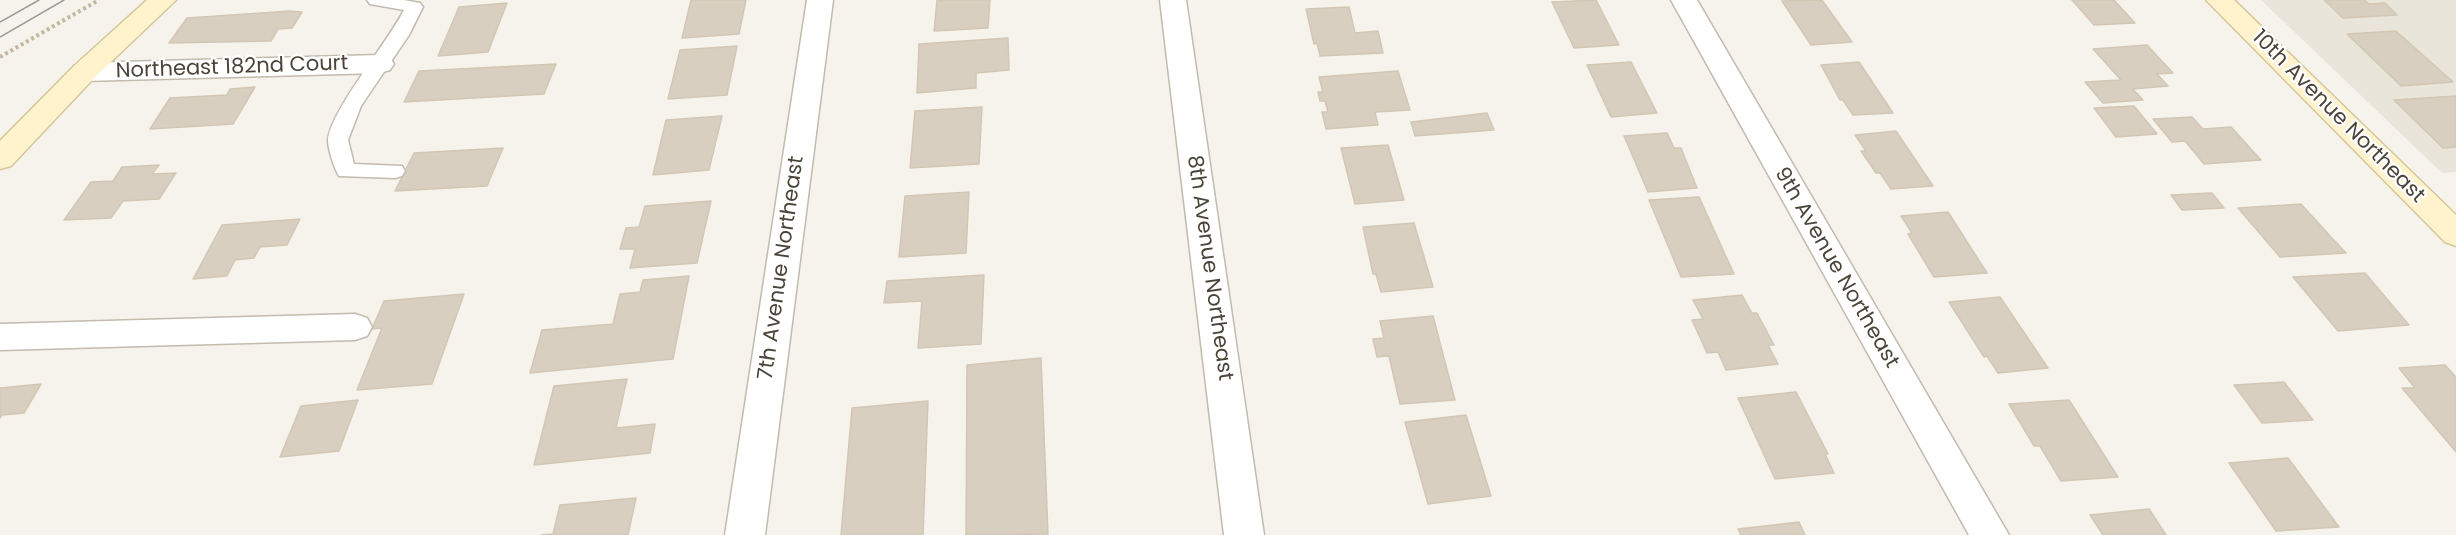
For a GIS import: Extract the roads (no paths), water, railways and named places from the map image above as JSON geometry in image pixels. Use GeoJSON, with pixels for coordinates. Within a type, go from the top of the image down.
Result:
{"type":"FeatureCollection","features":[{"type":"Feature","properties":{"kind":"street"},"geometry":{"type":"LineString","coordinates":[[0,159],[84,72],[163,0]]}},
{"type":"Feature","properties":{"kind":"street","name":"7th Avenue Northeast"},"geometry":{"type":"LineString","coordinates":[[745,535],[820,0]]}},
{"type":"Feature","properties":{"kind":"street","name":"8th Avenue Northeast"},"geometry":{"type":"LineString","coordinates":[[1173,0],[1244,535]]}},
{"type":"Feature","properties":{"kind":"street","name":"9th Avenue Northeast"},"geometry":{"type":"LineString","coordinates":[[1684,0],[1989,535]]}},
{"type":"Feature","properties":{"kind":"street","name":"10th Avenue Northeast"},"geometry":{"type":"LineString","coordinates":[[2219,0],[2456,234]]}},
{"type":"Feature","properties":{"kind":"street","name":"Northeast 182nd Court"},"geometry":{"type":"LineString","coordinates":[[84,72],[380,64]]}},
{"type":"Feature","properties":{"kind":"street"},"geometry":{"type":"LineString","coordinates":[[0,337],[355,327]]}},
{"type":"Feature","properties":{"kind":"lane"},"geometry":{"type":"LineString","coordinates":[[376,0],[414,7],[400,35],[352,105],[338,140],[346,171],[395,171]]}},
{"type":"Feature","properties":{"kind":"tram line"},"geometry":{"type":"LineString","coordinates":[[0,22],[39,0]]}},
{"type":"Feature","properties":{"kind":"tram line"},"geometry":{"type":"LineString","coordinates":[[0,37],[64,0]]}}]}
